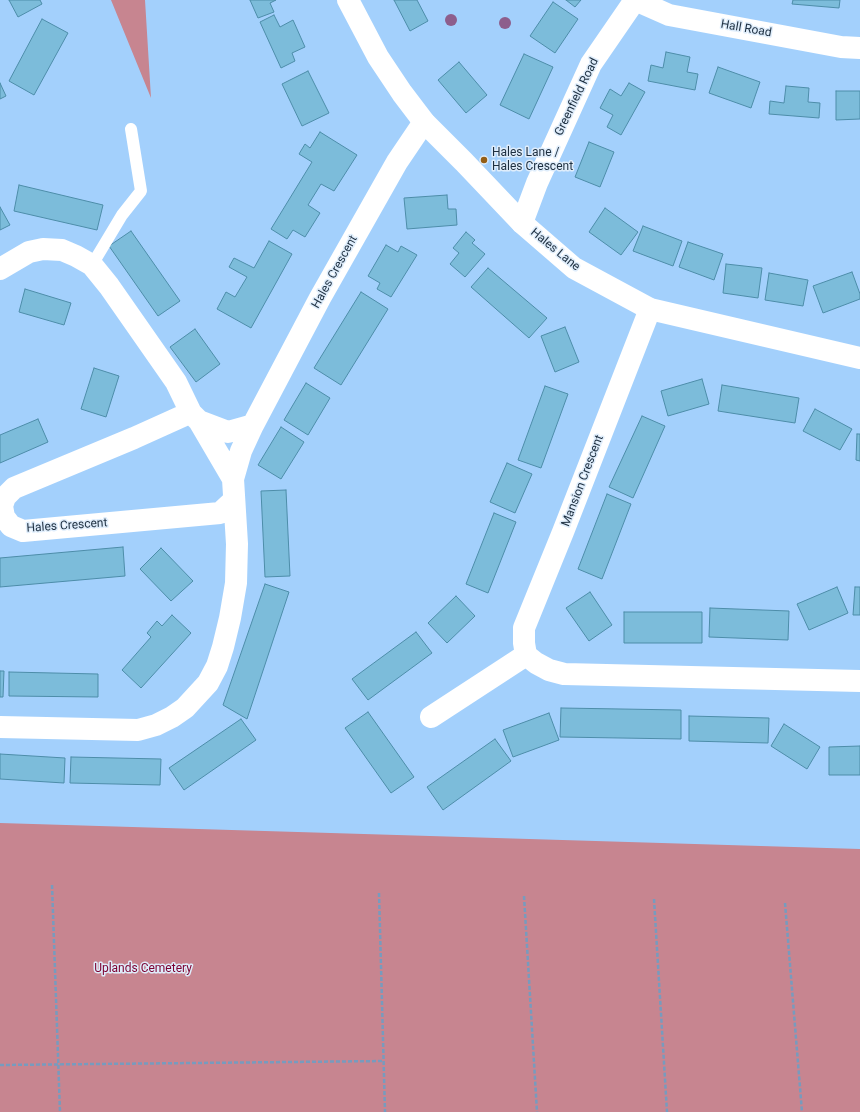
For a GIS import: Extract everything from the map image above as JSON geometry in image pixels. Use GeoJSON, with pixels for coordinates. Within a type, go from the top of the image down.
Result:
{"type":"FeatureCollection","features":[{"type":"Feature","properties":{"kind":"street","name":"Hales Lane"},"geometry":{"type":"LineString","coordinates":[[348,0],[378,57],[402,93],[424,122],[522,223],[574,268],[650,309],[860,358]]}},
{"type":"Feature","properties":{"kind":"street","name":"Hall Road"},"geometry":{"type":"LineString","coordinates":[[635,0],[669,15],[841,47],[860,48]]}},
{"type":"Feature","properties":{"kind":"street","name":"Greenfield Road"},"geometry":{"type":"LineString","coordinates":[[522,223],[537,183],[591,64],[635,0]]}},
{"type":"Feature","properties":{"kind":"street","name":"Hales Crescent"},"geometry":{"type":"LineString","coordinates":[[0,727],[138,730],[156,725],[172,717],[185,708],[208,683],[223,647],[236,583],[237,544],[233,490],[241,451],[253,425],[320,298],[397,162],[424,122]]}},
{"type":"Feature","properties":{"kind":"street"},"geometry":{"type":"LineString","coordinates":[[0,269],[29,252],[43,249],[62,250],[92,265],[109,286],[176,382],[233,490]]}},
{"type":"Feature","properties":{"kind":"street","name":"Mansion Crescent"},"geometry":{"type":"LineString","coordinates":[[526,655],[524,628],[650,309]]}},
{"type":"Feature","properties":{"kind":"street","name":"Hales Crescent"},"geometry":{"type":"LineString","coordinates":[[195,417],[185,415],[14,488],[5,497],[2,506],[4,517],[10,526],[23,530],[220,514],[233,490]]}},
{"type":"Feature","properties":{"kind":"street"},"geometry":{"type":"LineString","coordinates":[[195,417],[228,432],[253,425]]}},
{"type":"Feature","properties":{"kind":"street"},"geometry":{"type":"LineString","coordinates":[[431,717],[526,655],[549,670],[564,674],[860,681]]}},
{"type":"Feature","properties":{"kind":"lane"},"geometry":{"type":"LineString","coordinates":[[92,265],[122,215],[141,191],[131,129]]}},
{"type":"Feature","properties":{"kind":"path"},"geometry":{"type":"LineString","coordinates":[[52,885],[60,1112]]}},
{"type":"Feature","properties":{"kind":"path"},"geometry":{"type":"LineString","coordinates":[[379,893],[385,1112]]}},
{"type":"Feature","properties":{"kind":"path"},"geometry":{"type":"LineString","coordinates":[[524,896],[537,1112]]}},
{"type":"Feature","properties":{"kind":"path"},"geometry":{"type":"LineString","coordinates":[[654,899],[667,1112]]}},
{"type":"Feature","properties":{"kind":"path"},"geometry":{"type":"LineString","coordinates":[[785,903],[802,1112]]}},
{"type":"Feature","properties":{"kind":"path"},"geometry":{"type":"LineString","coordinates":[[0,1066],[384,1061]]}},
{"type":"Feature","properties":{"kind":"green space"},"geometry":{"type":"Polygon","coordinates":[[[111,0],[145,0],[151,98],[111,0]]]}},
{"type":"Feature","properties":{"kind":"green space","name":"Uplands Cemetery"},"geometry":{"type":"Polygon","coordinates":[[[0,823],[860,849],[860,1112],[0,1112],[0,823]]]}},
{"type":"Feature","properties":{"kind":"building"},"geometry":{"type":"Polygon","coordinates":[[[9,0],[40,0],[42,4],[18,17],[9,0]]]}},
{"type":"Feature","properties":{"kind":"building"},"geometry":{"type":"Polygon","coordinates":[[[250,0],[276,0],[270,3],[274,12],[258,18],[250,0]]]}},
{"type":"Feature","properties":{"kind":"building"},"geometry":{"type":"Polygon","coordinates":[[[394,0],[417,0],[428,21],[410,31],[394,0]]]}},
{"type":"Feature","properties":{"kind":"building"},"geometry":{"type":"Polygon","coordinates":[[[566,0],[581,0],[575,7],[566,0]]]}},
{"type":"Feature","properties":{"kind":"building"},"geometry":{"type":"Polygon","coordinates":[[[793,0],[840,0],[839,8],[792,4],[793,0]]]}},
{"type":"Feature","properties":{"kind":"building"},"geometry":{"type":"Polygon","coordinates":[[[553,2],[578,19],[555,53],[530,36],[553,2]]]}},
{"type":"Feature","properties":{"kind":"building"},"geometry":{"type":"Polygon","coordinates":[[[274,15],[280,27],[293,20],[305,47],[292,53],[295,61],[281,68],[260,22],[274,15]]]}},
{"type":"Feature","properties":{"kind":"building"},"geometry":{"type":"Polygon","coordinates":[[[42,19],[68,33],[34,95],[9,81],[42,19]]]}},
{"type":"Feature","properties":{"kind":"building"},"geometry":{"type":"Polygon","coordinates":[[[666,52],[690,57],[687,72],[698,74],[695,90],[648,81],[651,65],[663,68],[666,52]]]}},
{"type":"Feature","properties":{"kind":"building"},"geometry":{"type":"Polygon","coordinates":[[[524,54],[553,67],[529,119],[500,105],[524,54]]]}},
{"type":"Feature","properties":{"kind":"building"},"geometry":{"type":"Polygon","coordinates":[[[459,62],[487,95],[466,113],[438,80],[459,62]]]}},
{"type":"Feature","properties":{"kind":"building"},"geometry":{"type":"Polygon","coordinates":[[[718,67],[760,82],[751,108],[709,93],[718,67]]]}},
{"type":"Feature","properties":{"kind":"building"},"geometry":{"type":"Polygon","coordinates":[[[308,71],[329,113],[302,126],[282,84],[308,71]]]}},
{"type":"Feature","properties":{"kind":"building"},"geometry":{"type":"Polygon","coordinates":[[[0,83],[6,96],[0,99],[0,83]]]}},
{"type":"Feature","properties":{"kind":"building"},"geometry":{"type":"Polygon","coordinates":[[[629,83],[645,92],[621,135],[607,127],[613,115],[600,108],[610,89],[621,96],[629,83]]]}},
{"type":"Feature","properties":{"kind":"building"},"geometry":{"type":"Polygon","coordinates":[[[786,86],[809,88],[808,102],[820,103],[819,118],[769,114],[770,101],[784,103],[786,86]]]}},
{"type":"Feature","properties":{"kind":"building"},"geometry":{"type":"Polygon","coordinates":[[[836,91],[860,91],[860,119],[836,120],[836,91]]]}},
{"type":"Feature","properties":{"kind":"building"},"geometry":{"type":"Polygon","coordinates":[[[320,132],[357,155],[334,191],[321,184],[308,205],[320,213],[305,237],[293,230],[287,239],[271,229],[312,162],[299,154],[305,144],[310,148],[320,132]]]}},
{"type":"Feature","properties":{"kind":"building"},"geometry":{"type":"Polygon","coordinates":[[[589,142],[614,152],[600,187],[575,177],[589,142]]]}},
{"type":"Feature","properties":{"kind":"building"},"geometry":{"type":"Polygon","coordinates":[[[19,185],[103,205],[97,230],[14,211],[19,185]]]}},
{"type":"Feature","properties":{"kind":"building"},"geometry":{"type":"Polygon","coordinates":[[[447,195],[448,209],[456,209],[457,225],[407,229],[404,198],[447,195]]]}},
{"type":"Feature","properties":{"kind":"building"},"geometry":{"type":"Polygon","coordinates":[[[0,207],[10,225],[0,230],[0,207]]]}},
{"type":"Feature","properties":{"kind":"building"},"geometry":{"type":"Polygon","coordinates":[[[605,208],[638,232],[621,255],[589,232],[605,208]]]}},
{"type":"Feature","properties":{"kind":"building"},"geometry":{"type":"Polygon","coordinates":[[[643,226],[682,241],[673,266],[633,251],[643,226]]]}},
{"type":"Feature","properties":{"kind":"building"},"geometry":{"type":"Polygon","coordinates":[[[131,231],[180,301],[158,316],[109,246],[131,231]]]}},
{"type":"Feature","properties":{"kind":"building"},"geometry":{"type":"Polygon","coordinates":[[[466,232],[475,240],[472,243],[485,254],[465,277],[450,264],[459,253],[453,248],[466,232]]]}},
{"type":"Feature","properties":{"kind":"building"},"geometry":{"type":"Polygon","coordinates":[[[269,241],[292,254],[251,328],[217,309],[226,292],[235,297],[247,277],[229,267],[234,258],[254,268],[269,241]]]}},
{"type":"Feature","properties":{"kind":"building"},"geometry":{"type":"Polygon","coordinates":[[[688,242],[723,254],[714,280],[679,267],[688,242]]]}},
{"type":"Feature","properties":{"kind":"building"},"geometry":{"type":"Polygon","coordinates":[[[386,245],[398,252],[401,246],[417,255],[391,297],[377,289],[380,283],[368,276],[386,245]]]}},
{"type":"Feature","properties":{"kind":"building"},"geometry":{"type":"Polygon","coordinates":[[[726,264],[762,268],[758,298],[723,293],[726,264]]]}},
{"type":"Feature","properties":{"kind":"building"},"geometry":{"type":"Polygon","coordinates":[[[488,268],[547,318],[529,338],[471,287],[488,268]]]}},
{"type":"Feature","properties":{"kind":"building"},"geometry":{"type":"Polygon","coordinates":[[[852,272],[860,294],[860,299],[823,313],[813,286],[852,272]]]}},
{"type":"Feature","properties":{"kind":"building"},"geometry":{"type":"Polygon","coordinates":[[[769,273],[808,280],[803,306],[765,300],[769,273]]]}},
{"type":"Feature","properties":{"kind":"building"},"geometry":{"type":"Polygon","coordinates":[[[25,289],[71,303],[64,325],[19,312],[25,289]]]}},
{"type":"Feature","properties":{"kind":"building"},"geometry":{"type":"Polygon","coordinates":[[[361,292],[388,309],[341,385],[314,368],[361,292]]]}},
{"type":"Feature","properties":{"kind":"building"},"geometry":{"type":"Polygon","coordinates":[[[565,327],[579,362],[555,372],[541,336],[565,327]]]}},
{"type":"Feature","properties":{"kind":"building"},"geometry":{"type":"Polygon","coordinates":[[[195,329],[220,364],[196,382],[170,347],[195,329]]]}},
{"type":"Feature","properties":{"kind":"building"},"geometry":{"type":"Polygon","coordinates":[[[94,368],[119,376],[106,417],[81,409],[94,368]]]}},
{"type":"Feature","properties":{"kind":"building"},"geometry":{"type":"Polygon","coordinates":[[[702,379],[709,404],[668,416],[661,391],[702,379]]]}},
{"type":"Feature","properties":{"kind":"building"},"geometry":{"type":"Polygon","coordinates":[[[306,383],[330,398],[308,435],[284,420],[306,383]]]}},
{"type":"Feature","properties":{"kind":"building"},"geometry":{"type":"Polygon","coordinates":[[[722,385],[799,398],[795,423],[718,411],[722,385]]]}},
{"type":"Feature","properties":{"kind":"building"},"geometry":{"type":"Polygon","coordinates":[[[545,386],[568,394],[541,468],[518,460],[545,386]]]}},
{"type":"Feature","properties":{"kind":"building"},"geometry":{"type":"Polygon","coordinates":[[[815,409],[852,429],[840,450],[803,431],[815,409]]]}},
{"type":"Feature","properties":{"kind":"building"},"geometry":{"type":"Polygon","coordinates":[[[642,416],[665,426],[633,498],[609,487],[642,416]]]}},
{"type":"Feature","properties":{"kind":"building"},"geometry":{"type":"Polygon","coordinates":[[[38,419],[48,442],[0,463],[0,435],[38,419]]]}},
{"type":"Feature","properties":{"kind":"building"},"geometry":{"type":"Polygon","coordinates":[[[281,427],[304,442],[281,479],[258,465],[281,427]]]}},
{"type":"Feature","properties":{"kind":"building"},"geometry":{"type":"Polygon","coordinates":[[[857,434],[860,434],[860,461],[856,460],[857,434]]]}},
{"type":"Feature","properties":{"kind":"building"},"geometry":{"type":"Polygon","coordinates":[[[507,463],[532,474],[515,513],[490,502],[507,463]]]}},
{"type":"Feature","properties":{"kind":"building"},"geometry":{"type":"Polygon","coordinates":[[[286,490],[290,576],[265,577],[261,491],[286,490]]]}},
{"type":"Feature","properties":{"kind":"building"},"geometry":{"type":"Polygon","coordinates":[[[607,494],[631,504],[602,579],[578,569],[607,494]]]}},
{"type":"Feature","properties":{"kind":"building"},"geometry":{"type":"Polygon","coordinates":[[[494,513],[516,522],[488,593],[466,584],[494,513]]]}},
{"type":"Feature","properties":{"kind":"building"},"geometry":{"type":"Polygon","coordinates":[[[123,547],[125,576],[0,587],[0,558],[123,547]]]}},
{"type":"Feature","properties":{"kind":"building"},"geometry":{"type":"Polygon","coordinates":[[[161,548],[193,581],[171,601],[140,569],[161,548]]]}},
{"type":"Feature","properties":{"kind":"building"},"geometry":{"type":"Polygon","coordinates":[[[265,584],[289,592],[247,719],[223,705],[265,584]]]}},
{"type":"Feature","properties":{"kind":"building"},"geometry":{"type":"Polygon","coordinates":[[[837,587],[848,613],[809,630],[797,604],[837,587]]]}},
{"type":"Feature","properties":{"kind":"building"},"geometry":{"type":"Polygon","coordinates":[[[855,587],[860,587],[860,615],[853,615],[855,587]]]}},
{"type":"Feature","properties":{"kind":"building"},"geometry":{"type":"Polygon","coordinates":[[[590,592],[612,625],[589,641],[566,608],[590,592]]]}},
{"type":"Feature","properties":{"kind":"building"},"geometry":{"type":"Polygon","coordinates":[[[456,596],[475,616],[447,643],[428,623],[456,596]]]}},
{"type":"Feature","properties":{"kind":"building"},"geometry":{"type":"Polygon","coordinates":[[[710,608],[789,611],[788,640],[709,637],[710,608]]]}},
{"type":"Feature","properties":{"kind":"building"},"geometry":{"type":"Polygon","coordinates":[[[624,612],[702,612],[702,643],[624,643],[624,612]]]}},
{"type":"Feature","properties":{"kind":"building"},"geometry":{"type":"Polygon","coordinates":[[[172,615],[191,633],[141,688],[122,670],[151,637],[147,633],[157,621],[162,626],[172,615]]]}},
{"type":"Feature","properties":{"kind":"building"},"geometry":{"type":"Polygon","coordinates":[[[416,632],[432,653],[368,700],[352,679],[416,632]]]}},
{"type":"Feature","properties":{"kind":"building"},"geometry":{"type":"Polygon","coordinates":[[[0,671],[4,671],[3,697],[0,697],[0,671]]]}},
{"type":"Feature","properties":{"kind":"building"},"geometry":{"type":"Polygon","coordinates":[[[9,672],[98,674],[98,697],[9,696],[9,672]]]}},
{"type":"Feature","properties":{"kind":"building"},"geometry":{"type":"Polygon","coordinates":[[[561,708],[681,710],[681,739],[560,737],[561,708]]]}},
{"type":"Feature","properties":{"kind":"building"},"geometry":{"type":"Polygon","coordinates":[[[368,712],[414,777],[391,793],[345,728],[368,712]]]}},
{"type":"Feature","properties":{"kind":"building"},"geometry":{"type":"Polygon","coordinates":[[[549,713],[559,740],[513,757],[503,730],[549,713]]]}},
{"type":"Feature","properties":{"kind":"building"},"geometry":{"type":"Polygon","coordinates":[[[689,716],[769,718],[768,743],[689,741],[689,716]]]}},
{"type":"Feature","properties":{"kind":"building"},"geometry":{"type":"Polygon","coordinates":[[[241,719],[256,740],[184,790],[169,768],[241,719]]]}},
{"type":"Feature","properties":{"kind":"building"},"geometry":{"type":"Polygon","coordinates":[[[784,724],[820,747],[807,769],[771,746],[784,724]]]}},
{"type":"Feature","properties":{"kind":"building"},"geometry":{"type":"Polygon","coordinates":[[[495,739],[511,761],[443,810],[427,787],[495,739]]]}},
{"type":"Feature","properties":{"kind":"building"},"geometry":{"type":"Polygon","coordinates":[[[860,746],[860,775],[829,775],[829,747],[860,746]]]}},
{"type":"Feature","properties":{"kind":"building"},"geometry":{"type":"Polygon","coordinates":[[[0,754],[65,758],[64,783],[0,779],[0,754]]]}},
{"type":"Feature","properties":{"kind":"building"},"geometry":{"type":"Polygon","coordinates":[[[71,757],[161,759],[160,785],[70,783],[71,757]]]}},
{"type":"Feature","properties":{"kind":"place","name":"Hales Lane / Hales Crescent"},"geometry":{"type":"Point","coordinates":[484,160]}}]}
